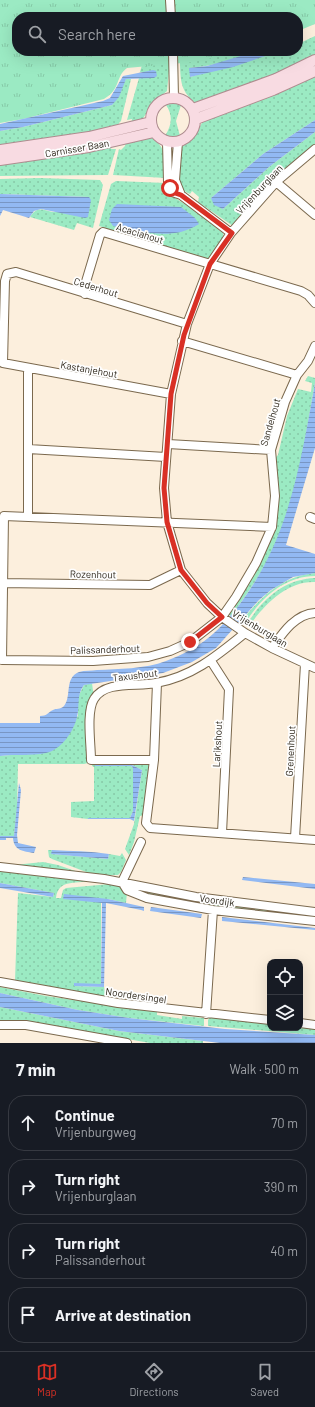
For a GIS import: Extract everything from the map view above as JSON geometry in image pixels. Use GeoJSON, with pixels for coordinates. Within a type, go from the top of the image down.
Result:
{"type":"FeatureCollection","features":[{"type":"Feature","properties":{"kind":"main road"},"geometry":{"type":"LineString","coordinates":[[194,114],[276,79],[315,60]]}},
{"type":"Feature","properties":{"kind":"main road"},"geometry":{"type":"LineString","coordinates":[[194,114],[273,90],[315,71]]}},
{"type":"Feature","properties":{"kind":"main road"},"geometry":{"type":"LineString","coordinates":[[174,98],[186,102],[194,114],[191,134],[178,142],[167,142],[159,138],[154,132],[151,122],[153,111],[159,103],[174,98]]}},
{"type":"Feature","properties":{"kind":"main road","name":"Carnisser Baan"},"geometry":{"type":"LineString","coordinates":[[0,150],[90,137],[151,122]]}},
{"type":"Feature","properties":{"kind":"main road","name":"Carnisser Baan"},"geometry":{"type":"LineString","coordinates":[[0,160],[89,147],[154,132]]}},
{"type":"Feature","properties":{"kind":"street"},"geometry":{"type":"LineString","coordinates":[[170,0],[171,12]]}},
{"type":"Feature","properties":{"kind":"street"},"geometry":{"type":"LineString","coordinates":[[173,56],[174,98]]}},
{"type":"Feature","properties":{"kind":"street"},"geometry":{"type":"LineString","coordinates":[[167,142],[168,182],[172,192],[181,195],[232,233]]}},
{"type":"Feature","properties":{"kind":"street"},"geometry":{"type":"LineString","coordinates":[[178,142],[175,180],[181,195]]}},
{"type":"Feature","properties":{"kind":"street","name":"Vrijenburglaan"},"geometry":{"type":"LineString","coordinates":[[315,149],[276,182],[232,233],[210,264],[187,324],[171,394],[164,488],[167,522],[181,570],[207,603],[224,618],[245,633],[272,648],[315,668]]}},
{"type":"Feature","properties":{"kind":"street"},"geometry":{"type":"LineString","coordinates":[[276,182],[315,215]]}},
{"type":"Feature","properties":{"kind":"street","name":"Acaciahout"},"geometry":{"type":"LineString","coordinates":[[85,294],[85,285],[100,235],[103,232],[210,264]]}},
{"type":"Feature","properties":{"kind":"street"},"geometry":{"type":"LineString","coordinates":[[210,264],[300,291],[315,302]]}},
{"type":"Feature","properties":{"kind":"street","name":"Cederhout"},"geometry":{"type":"LineString","coordinates":[[3,363],[5,281],[7,274],[16,272],[187,324]]}},
{"type":"Feature","properties":{"kind":"street"},"geometry":{"type":"LineString","coordinates":[[182,341],[297,375]]}},
{"type":"Feature","properties":{"kind":"street","name":"Sandelhout"},"geometry":{"type":"LineString","coordinates":[[224,618],[256,563],[272,527],[275,496],[272,450],[285,402],[297,375],[308,361],[315,346]]}},
{"type":"Feature","properties":{"kind":"street","name":"Kastanjehout"},"geometry":{"type":"LineString","coordinates":[[3,363],[171,394]]}},
{"type":"Feature","properties":{"kind":"street"},"geometry":{"type":"LineString","coordinates":[[28,368],[28,516]]}},
{"type":"Feature","properties":{"kind":"street"},"geometry":{"type":"LineString","coordinates":[[168,444],[272,450]]}},
{"type":"Feature","properties":{"kind":"street"},"geometry":{"type":"LineString","coordinates":[[28,449],[166,457]]}},
{"type":"Feature","properties":{"kind":"street"},"geometry":{"type":"LineString","coordinates":[[1,583],[4,516],[272,527]]}},
{"type":"Feature","properties":{"kind":"street","name":"Rozenhout"},"geometry":{"type":"LineString","coordinates":[[1,583],[150,585],[181,570]]}},
{"type":"Feature","properties":{"kind":"street","name":"Palissanderhout"},"geometry":{"type":"LineString","coordinates":[[1,583],[2,660],[94,661],[148,657],[170,651],[190,642],[224,618]]}},
{"type":"Feature","properties":{"kind":"street"},"geometry":{"type":"LineString","coordinates":[[272,648],[285,630],[300,617],[315,613]]}},
{"type":"Feature","properties":{"kind":"street","name":"Taxushout"},"geometry":{"type":"LineString","coordinates":[[154,760],[91,760],[90,709],[93,700],[98,694],[108,688],[157,683],[185,675],[211,661],[245,633]]}},
{"type":"Feature","properties":{"kind":"street","name":"Larikshout"},"geometry":{"type":"LineString","coordinates":[[211,661],[229,689],[222,833]]}},
{"type":"Feature","properties":{"kind":"street","name":"Grenenhout"},"geometry":{"type":"LineString","coordinates":[[295,838],[305,664]]}},
{"type":"Feature","properties":{"kind":"street"},"geometry":{"type":"LineString","coordinates":[[157,683],[154,760],[146,824],[150,828],[315,840]]}},
{"type":"Feature","properties":{"kind":"street"},"geometry":{"type":"LineString","coordinates":[[122,882],[141,842]]}},
{"type":"Feature","properties":{"kind":"street","name":"Voordijk"},"geometry":{"type":"LineString","coordinates":[[0,867],[122,882],[196,897],[315,912]]}},
{"type":"Feature","properties":{"kind":"street","name":"Voordijk"},"geometry":{"type":"LineString","coordinates":[[122,882],[127,890],[147,898],[213,910],[315,920]]}},
{"type":"Feature","properties":{"kind":"street"},"geometry":{"type":"LineString","coordinates":[[206,1014],[213,910]]}},
{"type":"Feature","properties":{"kind":"street","name":"Noordersingel"},"geometry":{"type":"LineString","coordinates":[[0,982],[118,1003],[267,1020]]}},
{"type":"Feature","properties":{"kind":"street"},"geometry":{"type":"LineString","coordinates":[[303,1023],[315,1024]]}},
{"type":"Feature","properties":{"kind":"street"},"geometry":{"type":"LineString","coordinates":[[0,1025],[26,1025],[109,1042],[127,1043]]}},
{"type":"Feature","properties":{"kind":"green space"},"geometry":{"type":"Polygon","coordinates":[[[0,0],[315,0],[315,24],[303,29],[303,12],[12,12],[12,56],[221,56],[193,62],[127,68],[121,75],[116,87],[104,99],[23,119],[0,123],[0,0]]]}},
{"type":"Feature","properties":{"kind":"green space"},"geometry":{"type":"Polygon","coordinates":[[[315,36],[315,59],[197,104],[190,98],[183,87],[180,74],[179,56],[242,56],[216,64],[190,68],[190,77],[263,56],[303,56],[303,42],[315,36]]]}},
{"type":"Feature","properties":{"kind":"green space"},"geometry":{"type":"Polygon","coordinates":[[[145,56],[158,56],[170,61],[167,91],[153,103],[142,120],[131,125],[132,119],[127,120],[139,78],[154,78],[145,72],[140,72],[145,56]]]}},
{"type":"Feature","properties":{"kind":"green space"},"geometry":{"type":"Polygon","coordinates":[[[315,75],[315,120],[263,154],[211,198],[223,209],[269,167],[315,132],[315,146],[288,166],[267,187],[233,226],[198,202],[199,197],[192,191],[190,194],[184,191],[180,186],[177,174],[179,149],[194,137],[203,121],[315,75]]]}},
{"type":"Feature","properties":{"kind":"green space"},"geometry":{"type":"Polygon","coordinates":[[[126,79],[131,79],[118,128],[0,148],[0,131],[23,127],[112,105],[126,79]]]}},
{"type":"Feature","properties":{"kind":"green space"},"geometry":{"type":"Polygon","coordinates":[[[173,103],[181,105],[176,121],[180,136],[172,138],[165,136],[171,120],[170,113],[166,105],[173,103]]]}},
{"type":"Feature","properties":{"kind":"green space"},"geometry":{"type":"Polygon","coordinates":[[[150,137],[160,145],[164,154],[166,178],[113,175],[119,149],[121,150],[125,146],[126,140],[150,137]]]}},
{"type":"Feature","properties":{"kind":"green space"},"geometry":{"type":"Polygon","coordinates":[[[113,144],[111,149],[116,149],[108,175],[0,176],[0,165],[113,144]]]}},
{"type":"Feature","properties":{"kind":"green space"},"geometry":{"type":"Polygon","coordinates":[[[40,178],[100,180],[103,185],[93,228],[77,223],[74,230],[30,217],[36,210],[58,212],[89,197],[0,194],[0,179],[40,178]]]}},
{"type":"Feature","properties":{"kind":"green space"},"geometry":{"type":"Polygon","coordinates":[[[116,181],[166,183],[172,196],[191,208],[223,233],[224,238],[208,260],[105,230],[106,228],[99,226],[111,184],[116,181]]]}},
{"type":"Feature","properties":{"kind":"green space"},"geometry":{"type":"Polygon","coordinates":[[[308,376],[315,378],[315,383],[296,484],[284,524],[261,572],[231,616],[227,614],[269,541],[275,458],[278,455],[287,416],[298,389],[311,392],[312,383],[305,381],[308,376]]]}},
{"type":"Feature","properties":{"kind":"green space"},"geometry":{"type":"Polygon","coordinates":[[[315,573],[315,576],[304,577],[284,584],[259,605],[246,622],[242,620],[265,595],[283,583],[293,578],[315,573]]]}},
{"type":"Feature","properties":{"kind":"green space"},"geometry":{"type":"Polygon","coordinates":[[[315,578],[315,582],[295,585],[278,595],[263,609],[250,625],[247,624],[260,606],[275,592],[294,582],[315,578]]]}},
{"type":"Feature","properties":{"kind":"green space"},"geometry":{"type":"Polygon","coordinates":[[[92,683],[95,694],[88,709],[88,763],[18,764],[17,809],[14,836],[0,836],[0,756],[21,754],[78,716],[78,697],[84,685],[92,683]]]}},
{"type":"Feature","properties":{"kind":"green space"},"geometry":{"type":"Polygon","coordinates":[[[146,762],[150,764],[145,815],[140,816],[134,842],[129,855],[125,849],[134,824],[142,770],[130,764],[95,764],[95,766],[131,766],[133,768],[133,811],[130,818],[88,819],[71,817],[71,802],[94,801],[94,767],[92,766],[92,763],[146,762]]]}},
{"type":"Feature","properties":{"kind":"green space"},"geometry":{"type":"Polygon","coordinates":[[[48,850],[52,850],[52,854],[108,859],[109,854],[120,856],[122,853],[126,860],[121,872],[118,875],[94,875],[52,859],[49,857],[48,850]]]}},
{"type":"Feature","properties":{"kind":"green space"},"geometry":{"type":"Polygon","coordinates":[[[43,862],[58,865],[84,874],[14,865],[43,862]]]}},
{"type":"Feature","properties":{"kind":"green space"},"geometry":{"type":"Polygon","coordinates":[[[0,871],[93,881],[70,883],[65,885],[61,887],[56,898],[61,898],[63,890],[66,888],[110,884],[118,885],[127,892],[126,903],[108,899],[101,902],[101,984],[74,984],[74,986],[104,987],[106,998],[15,981],[18,893],[53,897],[54,893],[0,883],[0,871]]]}},
{"type":"Feature","properties":{"kind":"green space"},"geometry":{"type":"Polygon","coordinates":[[[129,887],[167,896],[315,915],[315,919],[251,912],[155,898],[129,887]]]}},
{"type":"Feature","properties":{"kind":"green space"},"geometry":{"type":"Polygon","coordinates":[[[0,987],[46,996],[157,1012],[157,1015],[182,1019],[182,1016],[204,1018],[204,1026],[129,1018],[78,1010],[0,993],[0,987]]]}},
{"type":"Feature","properties":{"kind":"green space"},"geometry":{"type":"Polygon","coordinates":[[[0,1007],[119,1031],[203,1041],[203,1043],[150,1043],[37,1023],[0,1022],[0,1007]]]}},
{"type":"Feature","properties":{"kind":"green space"},"geometry":{"type":"Polygon","coordinates":[[[210,1017],[267,1022],[267,1031],[208,1026],[208,1020],[210,1017]]]}},
{"type":"Feature","properties":{"kind":"green space"},"geometry":{"type":"Polygon","coordinates":[[[303,1025],[315,1026],[315,1035],[267,1031],[303,1031],[303,1025]]]}},
{"type":"Feature","properties":{"kind":"water"},"geometry":{"type":"Polygon","coordinates":[[[241,56],[265,56],[233,67],[190,77],[189,68],[207,66],[241,56]]]}},
{"type":"Feature","properties":{"kind":"water"},"geometry":{"type":"Polygon","coordinates":[[[153,70],[156,71],[157,76],[154,78],[126,79],[119,97],[112,105],[23,127],[0,131],[0,124],[103,101],[110,98],[123,76],[153,70]]]}},
{"type":"Feature","properties":{"kind":"water"},"geometry":{"type":"Polygon","coordinates":[[[315,120],[315,132],[269,167],[223,209],[214,205],[211,198],[263,154],[315,120]]]}},
{"type":"Feature","properties":{"kind":"water"},"geometry":{"type":"Polygon","coordinates":[[[0,194],[89,197],[91,200],[88,217],[85,218],[41,209],[34,211],[29,218],[3,210],[0,216],[0,194]]]}},
{"type":"Feature","properties":{"kind":"water"},"geometry":{"type":"Polygon","coordinates":[[[117,204],[181,207],[195,218],[199,224],[189,229],[168,234],[157,234],[113,226],[109,220],[112,209],[117,204]]]}},
{"type":"Feature","properties":{"kind":"water"},"geometry":{"type":"Polygon","coordinates":[[[315,383],[315,448],[286,545],[315,554],[315,573],[293,577],[271,590],[259,600],[216,648],[192,662],[163,673],[84,685],[80,693],[78,713],[73,728],[62,744],[52,751],[46,753],[0,756],[0,723],[40,723],[40,716],[46,715],[54,709],[64,706],[68,697],[71,678],[74,675],[84,671],[140,667],[166,661],[200,644],[218,630],[234,612],[258,576],[272,550],[282,524],[298,469],[315,383]]]}},
{"type":"Feature","properties":{"kind":"water"},"geometry":{"type":"Polygon","coordinates":[[[95,764],[130,764],[142,770],[134,821],[130,819],[88,819],[130,818],[133,811],[133,768],[131,766],[95,766],[95,764]]]}},
{"type":"Feature","properties":{"kind":"water"},"geometry":{"type":"Polygon","coordinates":[[[19,783],[21,790],[17,835],[18,843],[36,847],[34,853],[17,848],[13,838],[0,840],[0,836],[14,836],[19,783]]]}},
{"type":"Feature","properties":{"kind":"water"},"geometry":{"type":"Polygon","coordinates":[[[52,850],[109,854],[108,859],[51,854],[52,850]]]}},
{"type":"Feature","properties":{"kind":"water"},"geometry":{"type":"Polygon","coordinates":[[[243,877],[315,884],[315,889],[242,880],[243,877]]]}},
{"type":"Feature","properties":{"kind":"water"},"geometry":{"type":"Polygon","coordinates":[[[0,883],[54,893],[53,897],[0,888],[0,883]]]}},
{"type":"Feature","properties":{"kind":"water"},"geometry":{"type":"Polygon","coordinates":[[[64,894],[108,899],[144,907],[144,911],[106,903],[104,987],[74,986],[74,983],[101,984],[102,903],[63,899],[64,894]]]}},
{"type":"Feature","properties":{"kind":"water"},"geometry":{"type":"Polygon","coordinates":[[[151,907],[202,914],[201,918],[150,911],[151,907]]]}},
{"type":"Feature","properties":{"kind":"water"},"geometry":{"type":"Polygon","coordinates":[[[222,917],[315,928],[315,930],[222,921],[222,917]]]}},
{"type":"Feature","properties":{"kind":"water"},"geometry":{"type":"Polygon","coordinates":[[[0,993],[78,1010],[129,1018],[225,1029],[315,1035],[315,1043],[220,1043],[119,1031],[0,1007],[0,993]]]}},
{"type":"Feature","properties":{"kind":"route"},"geometry":{"type":"LineString","coordinates":[[170,188],[172,192],[181,195],[232,233],[210,264],[187,324],[171,394],[164,488],[167,522],[181,570],[207,603],[222,617],[190,642]]}}]}
